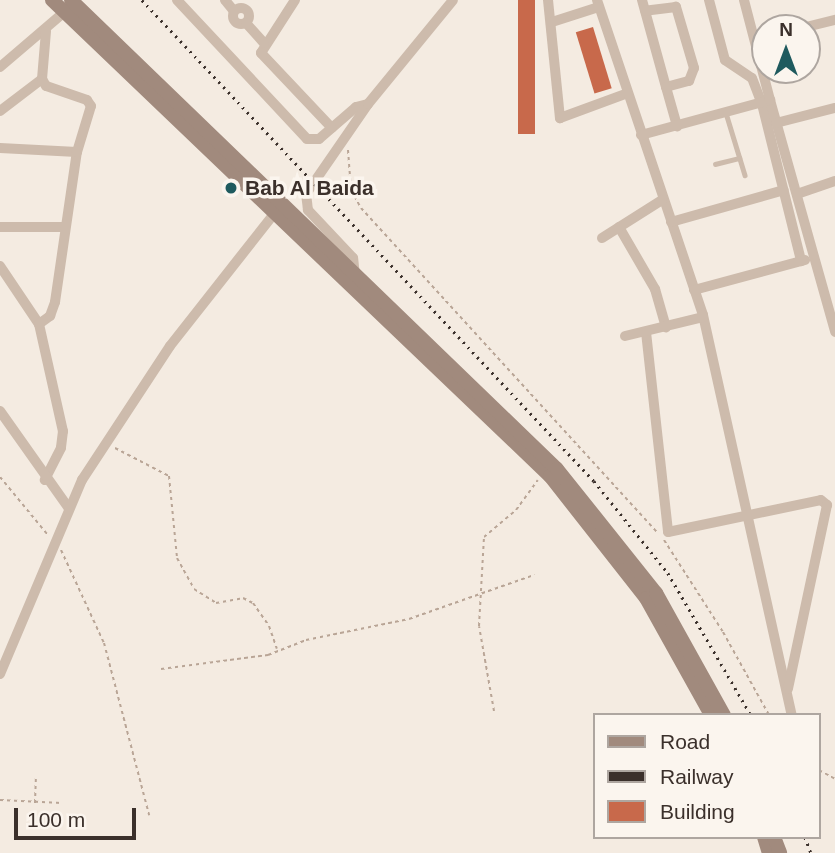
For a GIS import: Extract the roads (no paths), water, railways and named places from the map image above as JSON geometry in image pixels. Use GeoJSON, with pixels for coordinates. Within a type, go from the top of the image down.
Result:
{"type":"FeatureCollection","features":[{"type":"Feature","properties":{"kind":"street"},"geometry":{"type":"LineString","coordinates":[[52,0],[70,5],[534,446],[594,512],[673,620],[723,713]]}},
{"type":"Feature","properties":{"kind":"street"},"geometry":{"type":"LineString","coordinates":[[177,0],[307,139],[319,139],[356,107],[368,104]]}},
{"type":"Feature","properties":{"kind":"street"},"geometry":{"type":"LineString","coordinates":[[225,0],[234,12],[242,7],[249,17],[246,23],[264,43]]}},
{"type":"Feature","properties":{"kind":"street"},"geometry":{"type":"LineString","coordinates":[[282,0],[292,5],[264,43],[262,57],[332,128]]}},
{"type":"Feature","properties":{"kind":"street"},"geometry":{"type":"LineString","coordinates":[[355,277],[353,258],[310,213],[305,198],[368,104],[453,0]]}},
{"type":"Feature","properties":{"kind":"street"},"geometry":{"type":"LineString","coordinates":[[548,0],[560,118],[628,93]]}},
{"type":"Feature","properties":{"kind":"street"},"geometry":{"type":"LineString","coordinates":[[709,0],[725,60],[752,78],[766,102],[797,194],[835,332]]}},
{"type":"Feature","properties":{"kind":"street"},"geometry":{"type":"LineString","coordinates":[[744,0],[751,17]]}},
{"type":"Feature","properties":{"kind":"street"},"geometry":{"type":"LineString","coordinates":[[552,22],[598,4],[703,317],[792,713]]}},
{"type":"Feature","properties":{"kind":"street"},"geometry":{"type":"LineString","coordinates":[[0,67],[46,31],[70,5]]}},
{"type":"Feature","properties":{"kind":"street"},"geometry":{"type":"LineString","coordinates":[[70,5],[274,214],[544,471],[646,598],[710,713]]}},
{"type":"Feature","properties":{"kind":"street"},"geometry":{"type":"LineString","coordinates":[[666,87],[689,81],[694,68],[676,7],[643,5],[666,87],[677,126]]}},
{"type":"Feature","properties":{"kind":"street"},"geometry":{"type":"LineString","coordinates":[[39,324],[53,312],[63,227],[76,152],[90,104],[46,86],[42,79],[46,31]]}},
{"type":"Feature","properties":{"kind":"street"},"geometry":{"type":"LineString","coordinates":[[0,111],[42,79]]}},
{"type":"Feature","properties":{"kind":"street"},"geometry":{"type":"LineString","coordinates":[[764,84],[766,102]]}},
{"type":"Feature","properties":{"kind":"street"},"geometry":{"type":"LineString","coordinates":[[641,135],[766,102]]}},
{"type":"Feature","properties":{"kind":"street"},"geometry":{"type":"LineString","coordinates":[[775,129],[835,107]]}},
{"type":"Feature","properties":{"kind":"street"},"geometry":{"type":"LineString","coordinates":[[775,129],[784,190],[801,261]]}},
{"type":"Feature","properties":{"kind":"street"},"geometry":{"type":"LineString","coordinates":[[0,148],[76,152]]}},
{"type":"Feature","properties":{"kind":"street"},"geometry":{"type":"LineString","coordinates":[[797,194],[835,181]]}},
{"type":"Feature","properties":{"kind":"street"},"geometry":{"type":"LineString","coordinates":[[671,222],[784,190]]}},
{"type":"Feature","properties":{"kind":"street"},"geometry":{"type":"LineString","coordinates":[[602,239],[662,201]]}},
{"type":"Feature","properties":{"kind":"street"},"geometry":{"type":"LineString","coordinates":[[0,674],[68,507],[104,442],[170,346],[274,214]]}},
{"type":"Feature","properties":{"kind":"street"},"geometry":{"type":"LineString","coordinates":[[0,227],[63,227]]}},
{"type":"Feature","properties":{"kind":"street"},"geometry":{"type":"LineString","coordinates":[[619,227],[655,289],[666,327]]}},
{"type":"Feature","properties":{"kind":"street"},"geometry":{"type":"LineString","coordinates":[[694,290],[815,257]]}},
{"type":"Feature","properties":{"kind":"street"},"geometry":{"type":"LineString","coordinates":[[0,266],[39,324],[63,430],[61,448],[46,480]]}},
{"type":"Feature","properties":{"kind":"street"},"geometry":{"type":"LineString","coordinates":[[625,336],[703,317]]}},
{"type":"Feature","properties":{"kind":"street"},"geometry":{"type":"LineString","coordinates":[[646,331],[668,532],[821,500],[827,505],[788,693]]}},
{"type":"Feature","properties":{"kind":"street"},"geometry":{"type":"LineString","coordinates":[[0,411],[46,480],[68,507]]}},
{"type":"Feature","properties":{"kind":"lane"},"geometry":{"type":"LineString","coordinates":[[726,113],[745,175]]}},
{"type":"Feature","properties":{"kind":"lane"},"geometry":{"type":"LineString","coordinates":[[715,164],[739,158]]}},
{"type":"Feature","properties":{"kind":"railway"},"geometry":{"type":"LineString","coordinates":[[142,0],[594,481],[668,573],[750,713]]}},
{"type":"Feature","properties":{"kind":"railway"},"geometry":{"type":"LineString","coordinates":[[806,839],[811,853]]}},
{"type":"Feature","properties":{"kind":"place","name":"Bab Al Baida"},"geometry":{"type":"Point","coordinates":[231,188]}}]}
